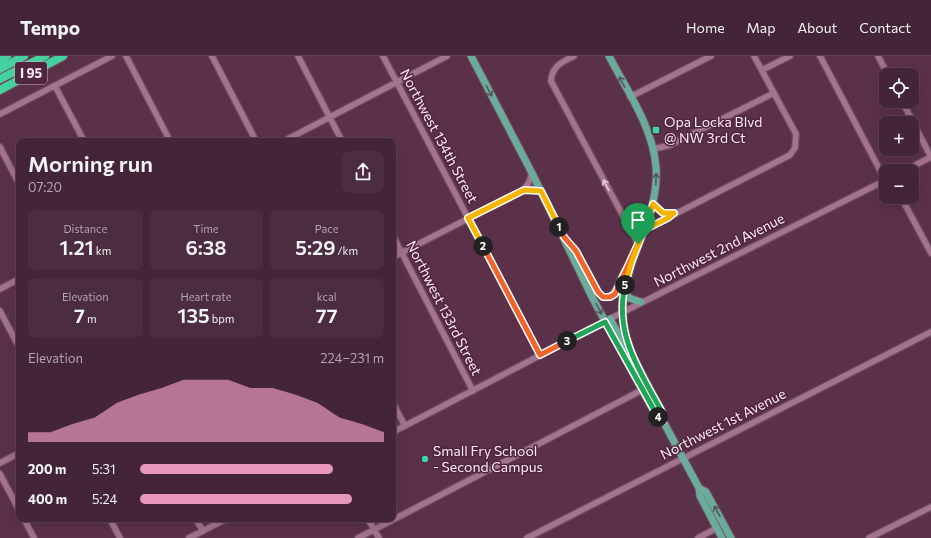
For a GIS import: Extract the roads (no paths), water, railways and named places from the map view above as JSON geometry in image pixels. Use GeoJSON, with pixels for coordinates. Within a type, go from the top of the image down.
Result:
{"type":"FeatureCollection","features":[{"type":"Feature","properties":{"kind":"highway","name":"I 95"},"geometry":{"type":"LineString","coordinates":[[0,60],[8,56]]}},
{"type":"Feature","properties":{"kind":"highway"},"geometry":{"type":"LineString","coordinates":[[0,69],[24,56]]}},
{"type":"Feature","properties":{"kind":"highway"},"geometry":{"type":"LineString","coordinates":[[0,79],[45,56]]}},
{"type":"Feature","properties":{"kind":"highway","name":"I 95"},"geometry":{"type":"LineString","coordinates":[[0,90],[63,56]]}},
{"type":"Feature","properties":{"kind":"main road"},"geometry":{"type":"LineString","coordinates":[[471,56],[642,390],[656,415],[663,421]]}},
{"type":"Feature","properties":{"kind":"main road"},"geometry":{"type":"LineString","coordinates":[[609,56],[645,126],[654,149],[657,176],[653,204],[631,263],[624,287],[622,312],[623,330],[632,354],[662,412],[663,421],[699,488],[700,496],[722,538]]}},
{"type":"Feature","properties":{"kind":"main road"},"geometry":{"type":"LineString","coordinates":[[564,237],[576,251],[598,292],[603,297],[610,297],[615,294],[623,275],[631,263]]}},
{"type":"Feature","properties":{"kind":"main road"},"geometry":{"type":"LineString","coordinates":[[624,287],[629,298],[641,302]]}},
{"type":"Feature","properties":{"kind":"main road"},"geometry":{"type":"LineString","coordinates":[[607,321],[624,346],[632,354]]}},
{"type":"Feature","properties":{"kind":"main road"},"geometry":{"type":"LineString","coordinates":[[699,488],[706,492],[731,538]]}},
{"type":"Feature","properties":{"kind":"main road"},"geometry":{"type":"LineString","coordinates":[[717,528],[722,528],[727,538]]}},
{"type":"Feature","properties":{"kind":"street"},"geometry":{"type":"LineString","coordinates":[[0,114],[112,56]]}},
{"type":"Feature","properties":{"kind":"street"},"geometry":{"type":"LineString","coordinates":[[126,56],[168,138]]}},
{"type":"Feature","properties":{"kind":"street"},"geometry":{"type":"LineString","coordinates":[[212,56],[254,138]]}},
{"type":"Feature","properties":{"kind":"street"},"geometry":{"type":"LineString","coordinates":[[298,56],[340,138]]}},
{"type":"Feature","properties":{"kind":"street","name":"Northwest 134th Street"},"geometry":{"type":"LineString","coordinates":[[383,56],[540,355]]}},
{"type":"Feature","properties":{"kind":"street"},"geometry":{"type":"LineString","coordinates":[[290,138],[447,56]]}},
{"type":"Feature","properties":{"kind":"street"},"geometry":{"type":"LineString","coordinates":[[574,56],[559,64],[552,72],[552,81],[638,244]]}},
{"type":"Feature","properties":{"kind":"street"},"geometry":{"type":"LineString","coordinates":[[630,97],[711,56]]}},
{"type":"Feature","properties":{"kind":"street"},"geometry":{"type":"LineString","coordinates":[[644,230],[668,218],[674,213],[790,155],[795,148],[796,134],[754,56]]}},
{"type":"Feature","properties":{"kind":"street"},"geometry":{"type":"LineString","coordinates":[[762,70],[790,56]]}},
{"type":"Feature","properties":{"kind":"street"},"geometry":{"type":"LineString","coordinates":[[820,56],[879,168]]}},
{"type":"Feature","properties":{"kind":"street"},"geometry":{"type":"LineString","coordinates":[[878,56],[884,68]]}},
{"type":"Feature","properties":{"kind":"street"},"geometry":{"type":"LineString","coordinates":[[55,86],[82,138]]}},
{"type":"Feature","properties":{"kind":"street"},"geometry":{"type":"LineString","coordinates":[[654,149],[675,143],[774,93]]}},
{"type":"Feature","properties":{"kind":"street"},"geometry":{"type":"LineString","coordinates":[[906,108],[931,157],[918,164]]}},
{"type":"Feature","properties":{"kind":"street"},"geometry":{"type":"LineString","coordinates":[[0,147],[16,178]]}},
{"type":"Feature","properties":{"kind":"street"},"geometry":{"type":"LineString","coordinates":[[524,190],[532,173]]}},
{"type":"Feature","properties":{"kind":"street","name":"Northwest 2nd Avenue"},"geometry":{"type":"LineString","coordinates":[[396,430],[641,302],[879,183]]}},
{"type":"Feature","properties":{"kind":"street"},"geometry":{"type":"LineString","coordinates":[[396,255],[524,190],[541,191]]}},
{"type":"Feature","properties":{"kind":"street"},"geometry":{"type":"LineString","coordinates":[[653,204],[663,213],[674,213]]}},
{"type":"Feature","properties":{"kind":"street"},"geometry":{"type":"LineString","coordinates":[[905,204],[931,253]]}},
{"type":"Feature","properties":{"kind":"street","name":"Northwest 133rd Street"},"geometry":{"type":"LineString","coordinates":[[396,241],[473,391]]}},
{"type":"Feature","properties":{"kind":"street"},"geometry":{"type":"LineString","coordinates":[[0,289],[16,281]]}},
{"type":"Feature","properties":{"kind":"street"},"geometry":{"type":"LineString","coordinates":[[0,311],[16,340]]}},
{"type":"Feature","properties":{"kind":"street","name":"Northwest 1st Avenue"},"geometry":{"type":"LineString","coordinates":[[528,538],[931,332]]}},
{"type":"Feature","properties":{"kind":"street"},"geometry":{"type":"LineString","coordinates":[[396,519],[642,390]]}},
{"type":"Feature","properties":{"kind":"street"},"geometry":{"type":"LineString","coordinates":[[396,409],[405,426]]}},
{"type":"Feature","properties":{"kind":"street"},"geometry":{"type":"LineString","coordinates":[[0,463],[16,455]]}},
{"type":"Feature","properties":{"kind":"street"},"geometry":{"type":"LineString","coordinates":[[0,474],[16,504]]}},
{"type":"Feature","properties":{"kind":"street"},"geometry":{"type":"LineString","coordinates":[[869,538],[931,506]]}},
{"type":"Feature","properties":{"kind":"street"},"geometry":{"type":"LineString","coordinates":[[26,522],[34,538]]}},
{"type":"Feature","properties":{"kind":"street"},"geometry":{"type":"LineString","coordinates":[[112,522],[120,538]]}},
{"type":"Feature","properties":{"kind":"street"},"geometry":{"type":"LineString","coordinates":[[198,522],[203,531]]}},
{"type":"Feature","properties":{"kind":"street"},"geometry":{"type":"LineString","coordinates":[[189,538],[220,522]]}},
{"type":"Feature","properties":{"kind":"street"},"geometry":{"type":"LineString","coordinates":[[370,522],[379,538]]}},
{"type":"Feature","properties":{"kind":"street"},"geometry":{"type":"LineString","coordinates":[[358,538],[389,522]]}},
{"type":"Feature","properties":{"kind":"street"},"geometry":{"type":"LineString","coordinates":[[698,538],[717,528]]}},
{"type":"Feature","properties":{"kind":"place","name":"Opa Locka Blvd @ NW 3rd Ct"},"geometry":{"type":"Point","coordinates":[656,130]}},
{"type":"Feature","properties":{"kind":"place","name":"Small Fry School - Second Campus"},"geometry":{"type":"Point","coordinates":[425,459]}}]}
